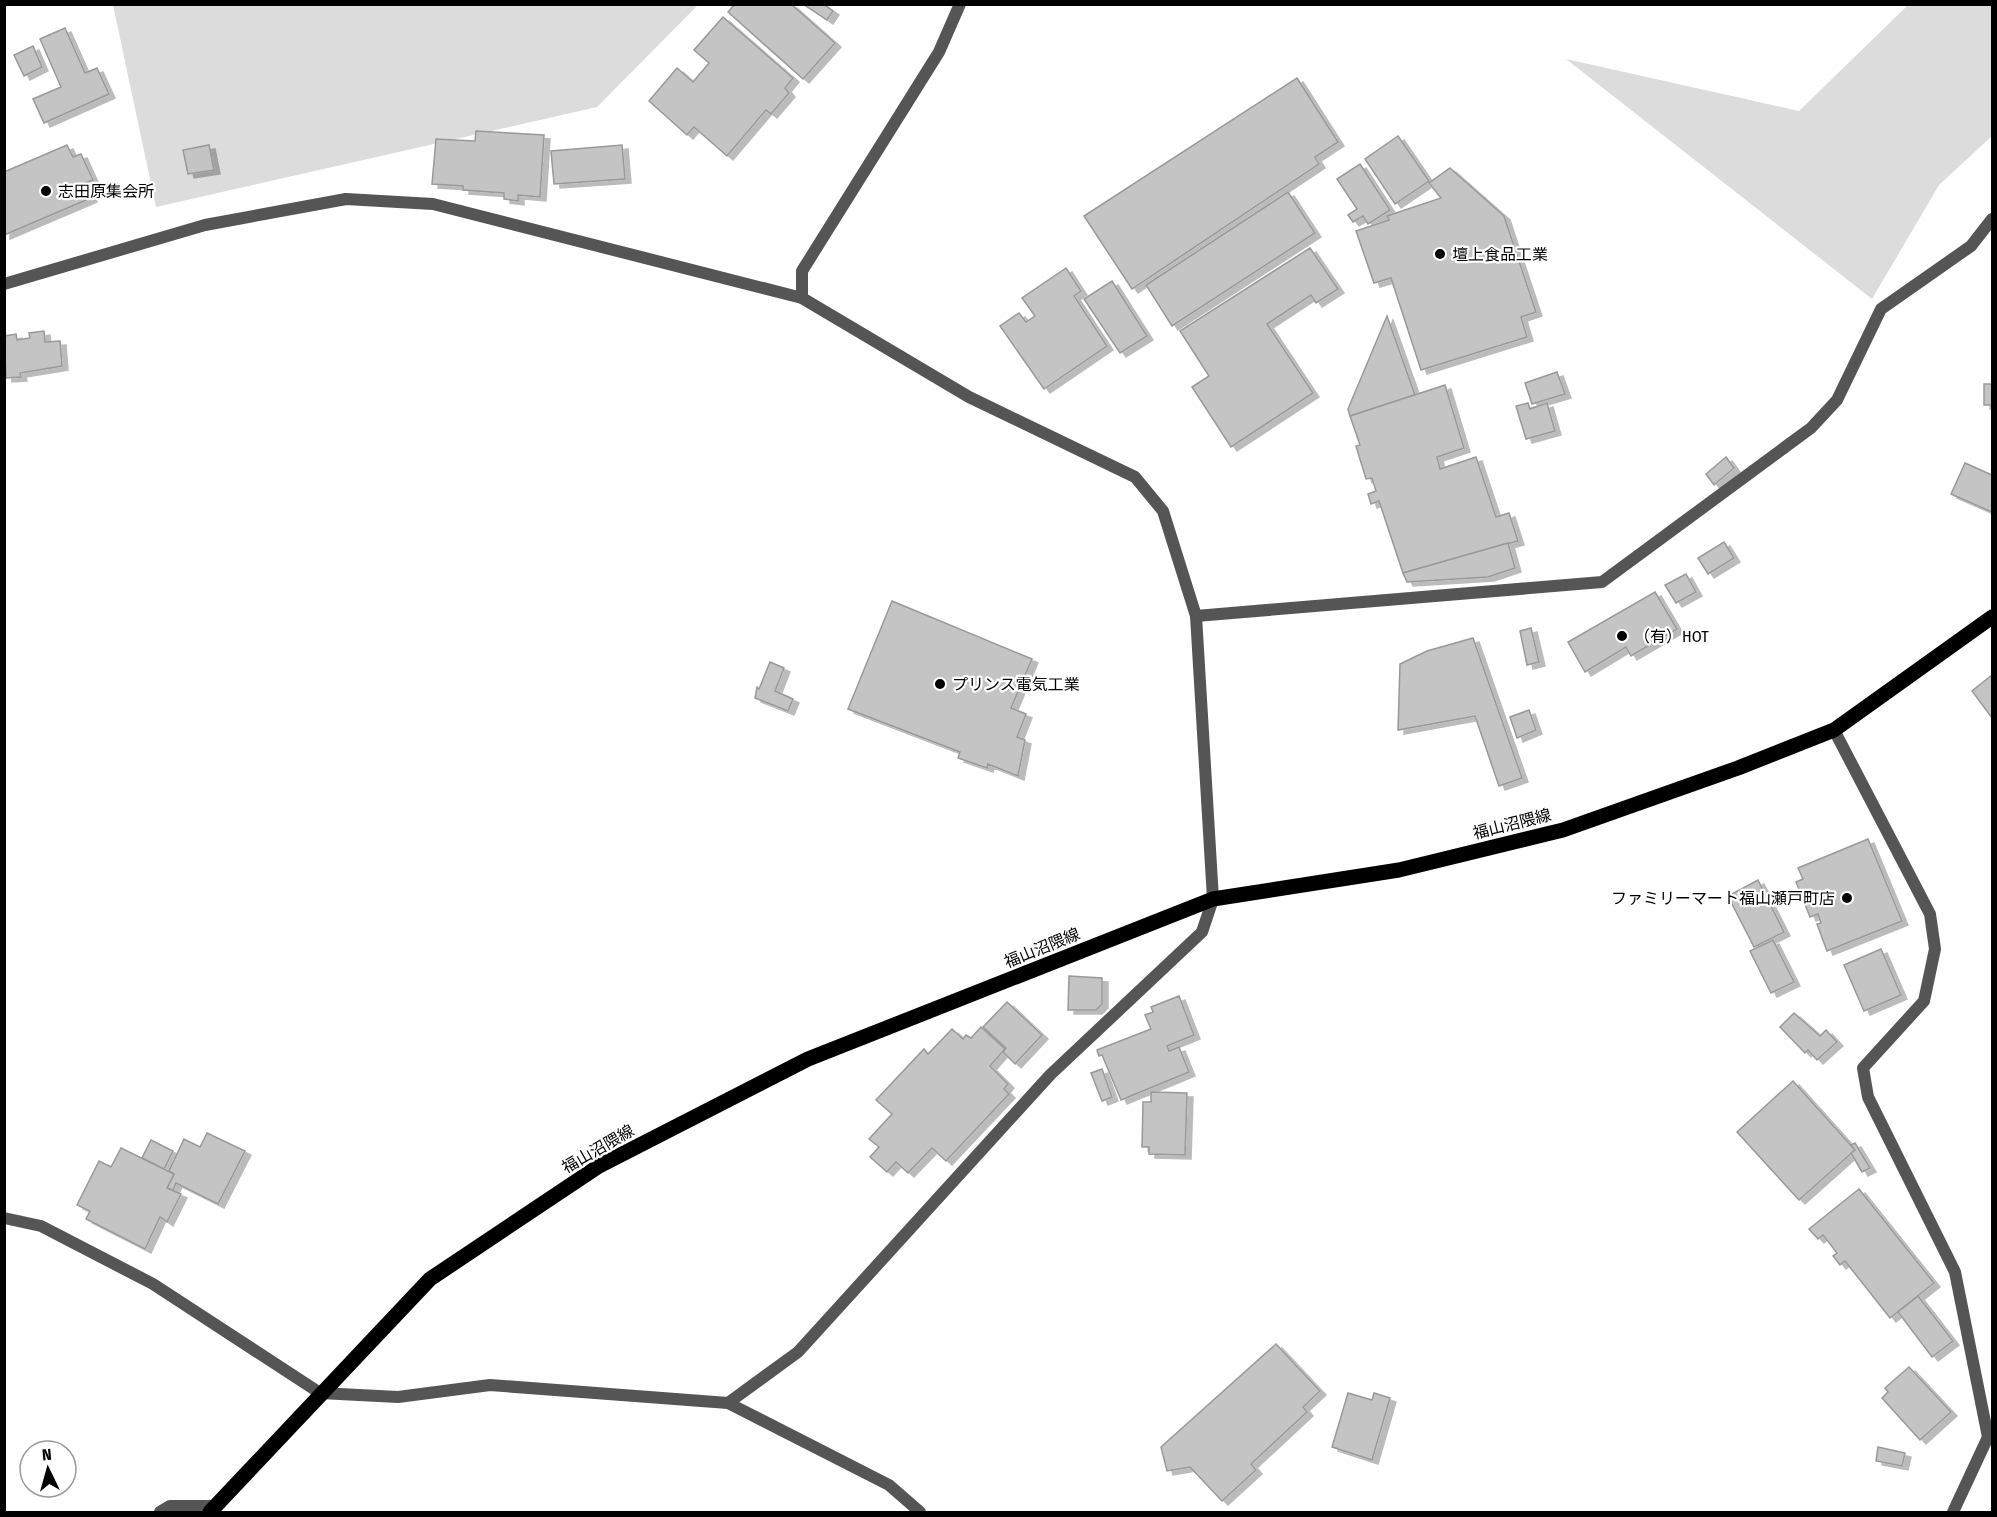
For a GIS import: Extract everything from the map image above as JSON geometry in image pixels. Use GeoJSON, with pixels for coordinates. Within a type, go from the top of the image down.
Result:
{"type":"FeatureCollection","features":[{"type":"Feature","properties":{"kind":"main road","name":"福山沼隈線"},"geometry":{"type":"LineString","coordinates":[[213,1509],[430,1279],[599,1166],[808,1059],[1213,899],[1400,870],[1563,830],[1738,768],[1834,730],[1992,617]]}},
{"type":"Feature","properties":{"kind":"street"},"geometry":{"type":"LineString","coordinates":[[802,298],[802,271],[939,52],[960,4]]}},
{"type":"Feature","properties":{"kind":"street"},"geometry":{"type":"LineString","coordinates":[[4,284],[206,225],[346,199],[432,204],[802,298],[969,397],[1134,477],[1163,511],[1196,616],[1213,899],[1202,932],[1050,1075],[798,1352],[728,1403]]}},
{"type":"Feature","properties":{"kind":"street"},"geometry":{"type":"LineString","coordinates":[[1196,616],[1602,582],[1811,428],[1837,400],[1881,309],[1971,246],[1992,219]]}},
{"type":"Feature","properties":{"kind":"street"},"geometry":{"type":"LineString","coordinates":[[1834,730],[1929,914],[1935,949],[1924,1001],[1863,1068],[1868,1097],[1955,1272],[1990,1437],[1953,1512]]}},
{"type":"Feature","properties":{"kind":"street"},"geometry":{"type":"LineString","coordinates":[[4,1218],[41,1226],[153,1284],[320,1394],[398,1397],[490,1385],[728,1403],[889,1485],[921,1512]]}},
{"type":"Feature","properties":{"kind":"street"},"geometry":{"type":"LineString","coordinates":[[160,1512],[170,1506],[213,1509]]}},
{"type":"Feature","properties":{"kind":"shaded area"},"geometry":{"type":"Polygon","coordinates":[[[113,5],[698,5],[597,107],[156,207],[113,5]]]}},
{"type":"Feature","properties":{"kind":"shaded area"},"geometry":{"type":"Polygon","coordinates":[[[1908,5],[1992,5],[1992,136],[1939,185],[1872,299],[1566,59],[1799,111],[1908,5]]]}},
{"type":"Feature","properties":{"kind":"building"},"geometry":{"type":"Polygon","coordinates":[[[735,4],[791,4],[835,43],[803,79],[728,12],[735,4]]]}},
{"type":"Feature","properties":{"kind":"building"},"geometry":{"type":"Polygon","coordinates":[[[803,4],[823,4],[833,11],[827,20],[803,4]]]}},
{"type":"Feature","properties":{"kind":"building"},"geometry":{"type":"Polygon","coordinates":[[[723,17],[793,78],[785,88],[789,93],[771,114],[766,110],[727,156],[694,127],[687,135],[649,101],[677,68],[693,82],[709,63],[694,50],[723,17]]]}},
{"type":"Feature","properties":{"kind":"building"},"geometry":{"type":"Polygon","coordinates":[[[65,28],[85,73],[97,68],[109,94],[44,123],[33,99],[61,87],[40,39],[65,28]]]}},
{"type":"Feature","properties":{"kind":"building"},"geometry":{"type":"Polygon","coordinates":[[[33,46],[42,67],[24,76],[14,55],[33,46]]]}},
{"type":"Feature","properties":{"kind":"building"},"geometry":{"type":"Polygon","coordinates":[[[1297,78],[1338,142],[1315,157],[1319,164],[1132,289],[1084,216],[1297,78]]]}},
{"type":"Feature","properties":{"kind":"building"},"geometry":{"type":"Polygon","coordinates":[[[476,131],[544,135],[540,197],[518,195],[518,201],[504,199],[504,193],[463,190],[463,186],[432,184],[436,139],[475,141],[476,131]]]}},
{"type":"Feature","properties":{"kind":"building"},"geometry":{"type":"Polygon","coordinates":[[[1398,136],[1429,181],[1395,204],[1365,159],[1398,136]]]}},
{"type":"Feature","properties":{"kind":"building","name":"志田原集会所"},"geometry":{"type":"Polygon","coordinates":[[[67,145],[73,157],[81,154],[93,180],[85,183],[91,198],[4,235],[4,172],[67,145]]]}},
{"type":"Feature","properties":{"kind":"building"},"geometry":{"type":"Polygon","coordinates":[[[209,145],[214,170],[188,174],[183,150],[209,145]]]}},
{"type":"Feature","properties":{"kind":"building"},"geometry":{"type":"Polygon","coordinates":[[[622,145],[625,179],[554,184],[551,151],[622,145]]]}},
{"type":"Feature","properties":{"kind":"building"},"geometry":{"type":"Polygon","coordinates":[[[1360,164],[1390,210],[1368,224],[1363,216],[1353,222],[1348,215],[1357,209],[1337,179],[1360,164]]]}},
{"type":"Feature","properties":{"kind":"building","name":"壇上食品工業"},"geometry":{"type":"Polygon","coordinates":[[[1450,168],[1504,216],[1536,312],[1521,317],[1527,337],[1421,370],[1391,278],[1374,283],[1356,231],[1389,220],[1387,216],[1441,198],[1429,183],[1450,168]]]}},
{"type":"Feature","properties":{"kind":"building"},"geometry":{"type":"Polygon","coordinates":[[[1288,192],[1315,233],[1172,326],[1146,285],[1288,192]]]}},
{"type":"Feature","properties":{"kind":"building"},"geometry":{"type":"Polygon","coordinates":[[[1310,248],[1338,289],[1316,303],[1311,295],[1267,324],[1313,393],[1231,447],[1192,387],[1209,376],[1180,331],[1310,248]]]}},
{"type":"Feature","properties":{"kind":"building"},"geometry":{"type":"Polygon","coordinates":[[[1066,268],[1081,291],[1074,296],[1107,346],[1044,389],[1000,326],[1019,313],[1026,322],[1035,316],[1022,298],[1066,268]]]}},
{"type":"Feature","properties":{"kind":"building"},"geometry":{"type":"Polygon","coordinates":[[[1112,281],[1147,336],[1120,353],[1084,299],[1112,281]]]}},
{"type":"Feature","properties":{"kind":"building"},"geometry":{"type":"Polygon","coordinates":[[[1387,316],[1415,395],[1350,416],[1348,409],[1387,316]]]}},
{"type":"Feature","properties":{"kind":"building"},"geometry":{"type":"Polygon","coordinates":[[[44,331],[45,342],[60,341],[62,366],[20,373],[21,377],[6,378],[4,336],[16,334],[17,340],[30,338],[29,333],[44,331]]]}},
{"type":"Feature","properties":{"kind":"building"},"geometry":{"type":"Polygon","coordinates":[[[1557,372],[1565,394],[1532,404],[1525,383],[1557,372]]]}},
{"type":"Feature","properties":{"kind":"building"},"geometry":{"type":"Polygon","coordinates":[[[1984,384],[1992,384],[1992,405],[1984,405],[1984,384]]]}},
{"type":"Feature","properties":{"kind":"building"},"geometry":{"type":"Polygon","coordinates":[[[1445,385],[1464,448],[1437,457],[1440,469],[1476,457],[1496,517],[1509,513],[1518,541],[1403,573],[1379,501],[1371,504],[1368,494],[1376,491],[1372,478],[1366,479],[1356,446],[1360,445],[1350,416],[1445,385]]]}},
{"type":"Feature","properties":{"kind":"building"},"geometry":{"type":"Polygon","coordinates":[[[1528,403],[1530,409],[1547,403],[1555,431],[1526,439],[1516,406],[1528,403]]]}},
{"type":"Feature","properties":{"kind":"building"},"geometry":{"type":"Polygon","coordinates":[[[1726,457],[1734,468],[1714,485],[1706,474],[1726,457]]]}},
{"type":"Feature","properties":{"kind":"building"},"geometry":{"type":"Polygon","coordinates":[[[1965,463],[1992,475],[1992,512],[1951,494],[1965,463]]]}},
{"type":"Feature","properties":{"kind":"building"},"geometry":{"type":"Polygon","coordinates":[[[1724,542],[1734,558],[1708,574],[1698,558],[1724,542]]]}},
{"type":"Feature","properties":{"kind":"building"},"geometry":{"type":"Polygon","coordinates":[[[1508,543],[1515,568],[1488,577],[1407,582],[1403,573],[1508,543]]]}},
{"type":"Feature","properties":{"kind":"building"},"geometry":{"type":"Polygon","coordinates":[[[1686,574],[1696,592],[1676,603],[1665,585],[1686,574]]]}},
{"type":"Feature","properties":{"kind":"building","name":"（有）HOT"},"geometry":{"type":"Polygon","coordinates":[[[1655,592],[1677,629],[1631,656],[1626,647],[1585,672],[1568,642],[1655,592]]]}},
{"type":"Feature","properties":{"kind":"building","name":"プリンス電気工業"},"geometry":{"type":"Polygon","coordinates":[[[892,601],[1032,659],[1011,708],[1026,714],[1017,737],[1025,740],[1018,776],[988,764],[987,768],[958,758],[960,752],[848,709],[892,601]]]}},
{"type":"Feature","properties":{"kind":"building"},"geometry":{"type":"Polygon","coordinates":[[[1531,628],[1539,662],[1527,665],[1520,631],[1531,628]]]}},
{"type":"Feature","properties":{"kind":"building"},"geometry":{"type":"Polygon","coordinates":[[[1473,638],[1522,778],[1499,786],[1475,716],[1398,730],[1400,664],[1427,651],[1473,638]]]}},
{"type":"Feature","properties":{"kind":"building"},"geometry":{"type":"Polygon","coordinates":[[[770,662],[784,668],[775,691],[793,699],[788,711],[755,698],[757,687],[759,689],[770,662]]]}},
{"type":"Feature","properties":{"kind":"building"},"geometry":{"type":"Polygon","coordinates":[[[1992,675],[1992,718],[1972,691],[1992,675]]]}},
{"type":"Feature","properties":{"kind":"building"},"geometry":{"type":"Polygon","coordinates":[[[1529,710],[1536,730],[1517,738],[1510,717],[1529,710]]]}},
{"type":"Feature","properties":{"kind":"building","name":"ファミリーマート福山瀬戸町店"},"geometry":{"type":"Polygon","coordinates":[[[1868,839],[1902,921],[1827,951],[1817,924],[1821,923],[1818,914],[1810,917],[1796,882],[1803,879],[1798,868],[1868,839]]]}},
{"type":"Feature","properties":{"kind":"building"},"geometry":{"type":"Polygon","coordinates":[[[1758,880],[1784,932],[1754,947],[1728,896],[1758,880]]]}},
{"type":"Feature","properties":{"kind":"building"},"geometry":{"type":"Polygon","coordinates":[[[1773,940],[1794,982],[1771,993],[1750,951],[1773,940]]]}},
{"type":"Feature","properties":{"kind":"building"},"geometry":{"type":"Polygon","coordinates":[[[1881,949],[1901,995],[1864,1011],[1844,965],[1881,949]]]}},
{"type":"Feature","properties":{"kind":"building"},"geometry":{"type":"Polygon","coordinates":[[[1069,976],[1102,978],[1102,1004],[1096,1010],[1068,1010],[1069,976]]]}},
{"type":"Feature","properties":{"kind":"building"},"geometry":{"type":"Polygon","coordinates":[[[1179,996],[1194,1035],[1167,1046],[1169,1051],[1179,1047],[1189,1072],[1121,1100],[1102,1055],[1099,1056],[1097,1050],[1151,1029],[1145,1015],[1153,1012],[1151,1007],[1179,996]]]}},
{"type":"Feature","properties":{"kind":"building"},"geometry":{"type":"Polygon","coordinates":[[[1007,1002],[1042,1035],[1015,1064],[1003,1052],[1006,1048],[983,1027],[1007,1002]]]}},
{"type":"Feature","properties":{"kind":"building"},"geometry":{"type":"Polygon","coordinates":[[[1794,1013],[1820,1036],[1826,1030],[1837,1042],[1817,1060],[1808,1050],[1805,1053],[1780,1027],[1794,1013]]]}},
{"type":"Feature","properties":{"kind":"building"},"geometry":{"type":"Polygon","coordinates":[[[981,1027],[1005,1049],[990,1066],[1008,1084],[1004,1089],[1009,1094],[946,1161],[932,1148],[908,1173],[896,1162],[887,1172],[870,1157],[879,1147],[869,1139],[892,1114],[876,1100],[924,1049],[928,1054],[952,1029],[963,1039],[966,1035],[971,1038],[981,1027]]]}},
{"type":"Feature","properties":{"kind":"building"},"geometry":{"type":"Polygon","coordinates":[[[1102,1069],[1112,1097],[1102,1101],[1091,1073],[1102,1069]]]}},
{"type":"Feature","properties":{"kind":"building"},"geometry":{"type":"Polygon","coordinates":[[[1793,1081],[1855,1150],[1799,1200],[1737,1132],[1793,1081]]]}},
{"type":"Feature","properties":{"kind":"building"},"geometry":{"type":"Polygon","coordinates":[[[1151,1092],[1187,1093],[1185,1155],[1149,1154],[1149,1147],[1142,1147],[1143,1102],[1151,1102],[1151,1092]]]}},
{"type":"Feature","properties":{"kind":"building"},"geometry":{"type":"Polygon","coordinates":[[[207,1133],[245,1151],[218,1204],[176,1183],[173,1190],[167,1188],[174,1174],[169,1171],[184,1139],[200,1147],[207,1133]]]}},
{"type":"Feature","properties":{"kind":"building"},"geometry":{"type":"Polygon","coordinates":[[[151,1140],[173,1151],[164,1169],[142,1158],[151,1140]]]}},
{"type":"Feature","properties":{"kind":"building"},"geometry":{"type":"Polygon","coordinates":[[[1855,1143],[1870,1168],[1862,1172],[1851,1153],[1855,1150],[1851,1145],[1855,1143]]]}},
{"type":"Feature","properties":{"kind":"building"},"geometry":{"type":"Polygon","coordinates":[[[121,1148],[174,1174],[167,1188],[181,1194],[167,1222],[160,1217],[145,1249],[86,1219],[90,1211],[77,1205],[99,1161],[111,1167],[121,1148]]]}},
{"type":"Feature","properties":{"kind":"building"},"geometry":{"type":"Polygon","coordinates":[[[1859,1189],[1934,1283],[1890,1318],[1845,1261],[1840,1265],[1833,1256],[1837,1253],[1823,1235],[1818,1239],[1809,1229],[1859,1189]]]}},
{"type":"Feature","properties":{"kind":"building"},"geometry":{"type":"Polygon","coordinates":[[[1918,1296],[1953,1341],[1932,1357],[1898,1312],[1918,1296]]]}},
{"type":"Feature","properties":{"kind":"building"},"geometry":{"type":"Polygon","coordinates":[[[1276,1344],[1320,1391],[1303,1407],[1307,1412],[1251,1464],[1256,1470],[1222,1501],[1190,1467],[1167,1471],[1161,1447],[1276,1344]]]}},
{"type":"Feature","properties":{"kind":"building"},"geometry":{"type":"Polygon","coordinates":[[[1909,1367],[1951,1412],[1920,1440],[1882,1398],[1888,1392],[1885,1388],[1909,1367]]]}},
{"type":"Feature","properties":{"kind":"building"},"geometry":{"type":"Polygon","coordinates":[[[1348,1393],[1372,1400],[1374,1393],[1390,1398],[1372,1460],[1332,1447],[1348,1393]]]}},
{"type":"Feature","properties":{"kind":"building"},"geometry":{"type":"Polygon","coordinates":[[[1878,1447],[1905,1453],[1902,1466],[1876,1461],[1878,1447]]]}},
{"type":"Feature","properties":{"kind":"place","name":"志田原集会所"},"geometry":{"type":"Point","coordinates":[46,191]}},
{"type":"Feature","properties":{"kind":"place","name":"壇上食品工業"},"geometry":{"type":"Point","coordinates":[1440,254]}},
{"type":"Feature","properties":{"kind":"place","name":"（有）HOT"},"geometry":{"type":"Point","coordinates":[1622,636]}},
{"type":"Feature","properties":{"kind":"place","name":"プリンス電気工業"},"geometry":{"type":"Point","coordinates":[940,684]}},
{"type":"Feature","properties":{"kind":"place","name":"ファミリーマート福山瀬戸町店"},"geometry":{"type":"Point","coordinates":[1847,898]}}]}
